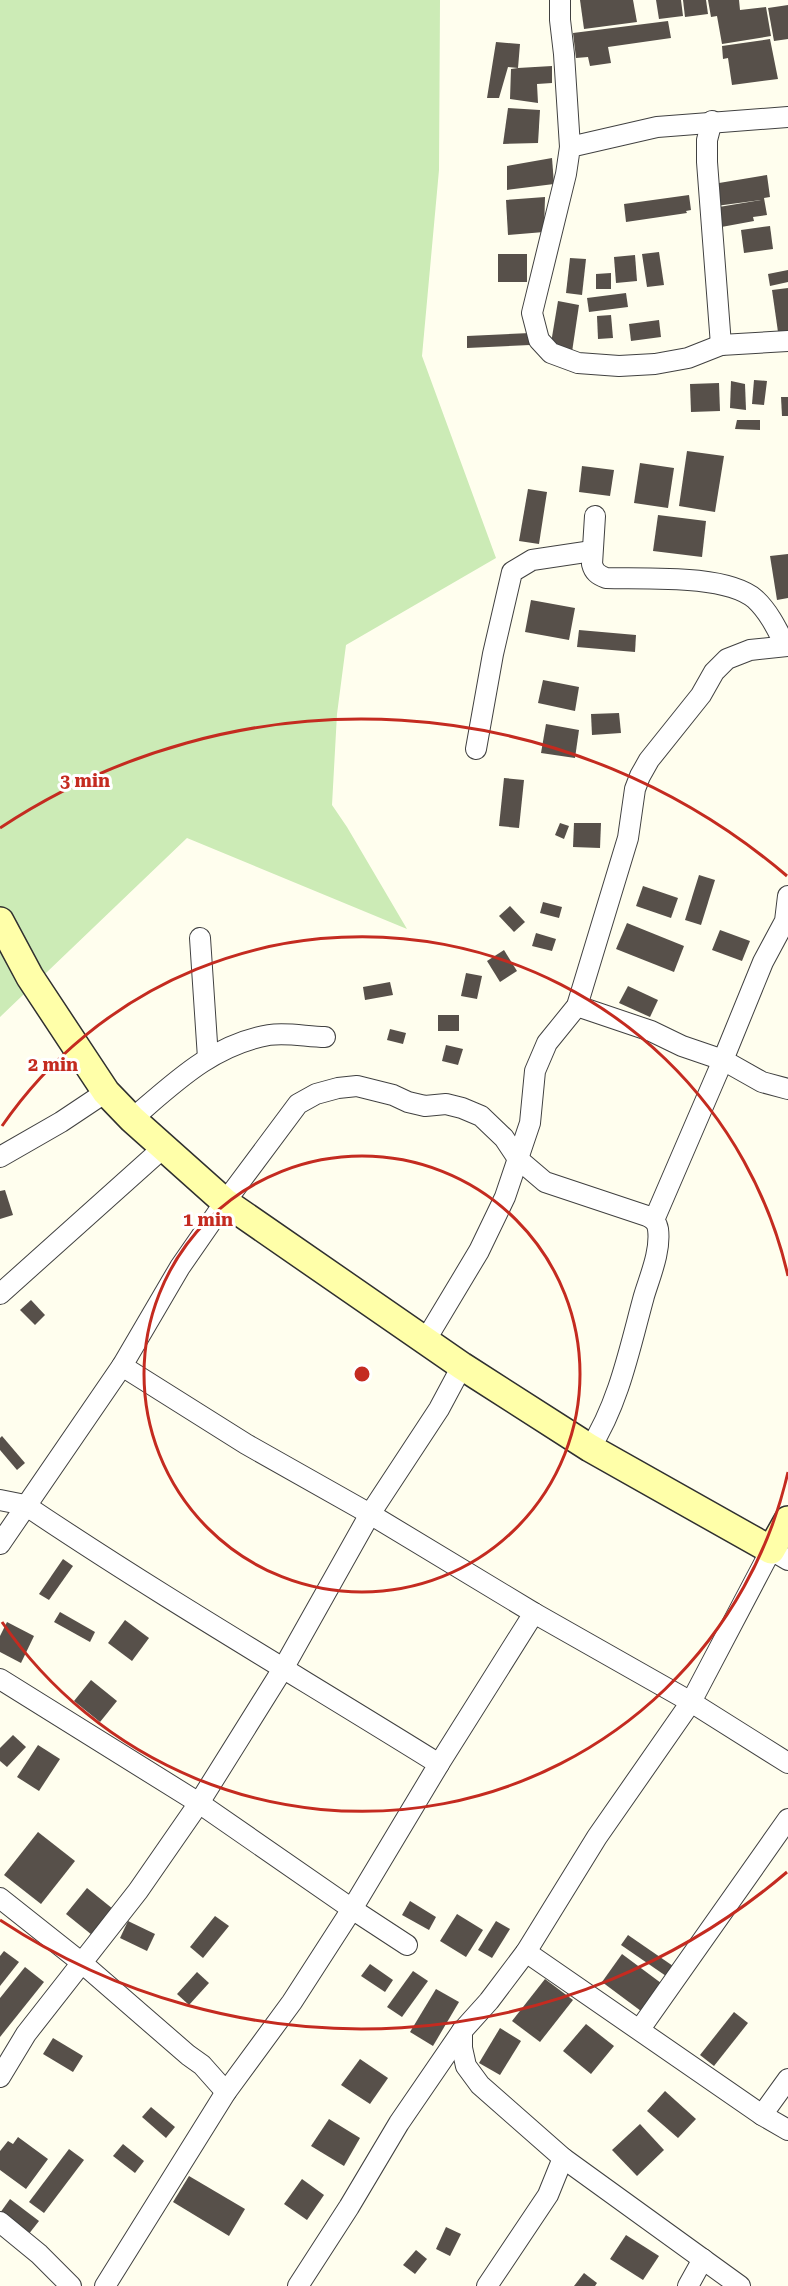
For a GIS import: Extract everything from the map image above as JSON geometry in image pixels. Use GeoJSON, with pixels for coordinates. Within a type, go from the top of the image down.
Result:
{"type":"FeatureCollection","features":[{"type":"Feature","properties":{"kind":"street"},"geometry":{"type":"LineString","coordinates":[[560,0],[570,147],[566,174],[532,313],[539,340],[551,353],[578,363],[619,366],[655,364],[688,358],[720,345],[788,341]]}},
{"type":"Feature","properties":{"kind":"street"},"geometry":{"type":"LineString","coordinates":[[570,147],[657,127],[788,117]]}},
{"type":"Feature","properties":{"kind":"street"},"geometry":{"type":"LineString","coordinates":[[712,122],[707,162],[720,345]]}},
{"type":"Feature","properties":{"kind":"street"},"geometry":{"type":"LineString","coordinates":[[425,1341],[479,1251],[505,1197],[530,1123],[535,1071],[540,1056],[555,1031],[577,1006],[628,838],[634,789],[640,776],[649,760],[691,709],[714,672],[727,658],[750,650],[787,646],[769,614],[753,598],[736,590],[710,582],[606,578],[594,570],[591,564],[595,516]]}},
{"type":"Feature","properties":{"kind":"street"},"geometry":{"type":"LineString","coordinates":[[476,749],[493,654],[512,572],[532,560],[592,551]]}},
{"type":"Feature","properties":{"kind":"street"},"geometry":{"type":"LineString","coordinates":[[654,1220],[764,962],[785,921],[788,896]]}},
{"type":"Feature","properties":{"kind":"street"},"geometry":{"type":"LineString","coordinates":[[0,921],[30,976],[106,1092],[163,1148],[225,1202],[462,1366],[590,1448],[779,1555]]}},
{"type":"Feature","properties":{"kind":"street"},"geometry":{"type":"LineString","coordinates":[[200,938],[208,1058]]}},
{"type":"Feature","properties":{"kind":"street"},"geometry":{"type":"LineString","coordinates":[[577,1006],[651,1031],[682,1046],[723,1060],[762,1082],[788,1089]]}},
{"type":"Feature","properties":{"kind":"street"},"geometry":{"type":"LineString","coordinates":[[132,1119],[194,1066],[230,1047],[271,1034],[325,1038]]}},
{"type":"Feature","properties":{"kind":"street"},"geometry":{"type":"LineString","coordinates":[[0,1544],[122,1366],[180,1267],[225,1202],[298,1104],[316,1094],[338,1088],[357,1086],[425,1106],[446,1104],[462,1108],[481,1116],[504,1138],[518,1159],[545,1182],[647,1215],[654,1220],[658,1227],[658,1240],[622,1376],[602,1430],[590,1448]]}},
{"type":"Feature","properties":{"kind":"street"},"geometry":{"type":"LineString","coordinates":[[0,1157],[61,1122],[106,1092]]}},
{"type":"Feature","properties":{"kind":"street"},"geometry":{"type":"LineString","coordinates":[[0,1294],[163,1148]]}},
{"type":"Feature","properties":{"kind":"street"},"geometry":{"type":"LineString","coordinates":[[122,1366],[246,1444],[691,1702],[788,1763]]}},
{"type":"Feature","properties":{"kind":"street"},"geometry":{"type":"LineString","coordinates":[[0,2077],[26,2034],[138,1891],[199,1803],[284,1667],[370,1514],[439,1409],[462,1366]]}},
{"type":"Feature","properties":{"kind":"street"},"geometry":{"type":"LineString","coordinates":[[0,1500],[25,1505],[209,1624],[284,1667],[439,1764]]}},
{"type":"Feature","properties":{"kind":"street"},"geometry":{"type":"LineString","coordinates":[[298,2286],[349,2207],[399,2122],[462,2031],[489,2001],[526,1952],[597,1837],[691,1702],[779,1555],[788,1520]]}},
{"type":"Feature","properties":{"kind":"street"},"geometry":{"type":"LineString","coordinates":[[105,2286],[226,2092],[292,2001],[352,1909],[439,1764],[534,1613]]}},
{"type":"Feature","properties":{"kind":"street"},"geometry":{"type":"LineString","coordinates":[[0,1679],[199,1803],[407,1945]]}},
{"type":"Feature","properties":{"kind":"street"},"geometry":{"type":"LineString","coordinates":[[640,2029],[788,1819]]}},
{"type":"Feature","properties":{"kind":"street"},"geometry":{"type":"LineString","coordinates":[[0,1898],[82,1963],[202,2065],[226,2092]]}},
{"type":"Feature","properties":{"kind":"street"},"geometry":{"type":"LineString","coordinates":[[526,1952],[762,2115],[788,2130]]}},
{"type":"Feature","properties":{"kind":"street"},"geometry":{"type":"LineString","coordinates":[[462,2031],[462,2048],[469,2073],[480,2085],[563,2158],[740,2286]]}},
{"type":"Feature","properties":{"kind":"street"},"geometry":{"type":"LineString","coordinates":[[762,2115],[788,2079]]}},
{"type":"Feature","properties":{"kind":"street"},"geometry":{"type":"LineString","coordinates":[[487,2286],[548,2195],[563,2158]]}},
{"type":"Feature","properties":{"kind":"street"},"geometry":{"type":"LineString","coordinates":[[0,2222],[39,2254],[71,2286]]}},
{"type":"Feature","properties":{"kind":"street"},"geometry":{"type":"LineString","coordinates":[[688,2286],[703,2259]]}},
{"type":"Feature","properties":{"kind":"green space"},"geometry":{"type":"Polygon","coordinates":[[[0,0],[440,0],[439,170],[422,356],[496,558],[346,645],[337,714],[332,805],[407,929],[187,838],[0,1017],[0,0]]]}},
{"type":"Feature","properties":{"kind":"building"},"geometry":{"type":"Polygon","coordinates":[[[580,0],[633,0],[637,22],[584,29],[580,0]]]}},
{"type":"Feature","properties":{"kind":"building"},"geometry":{"type":"Polygon","coordinates":[[[656,0],[681,0],[683,16],[659,19],[656,0]]]}},
{"type":"Feature","properties":{"kind":"building"},"geometry":{"type":"Polygon","coordinates":[[[683,0],[706,0],[708,14],[685,17],[683,0]]]}},
{"type":"Feature","properties":{"kind":"building"},"geometry":{"type":"Polygon","coordinates":[[[708,0],[739,0],[740,10],[766,7],[771,36],[722,44],[717,16],[711,17],[708,0]]]}},
{"type":"Feature","properties":{"kind":"building"},"geometry":{"type":"Polygon","coordinates":[[[788,5],[788,39],[774,41],[768,8],[788,5]]]}},
{"type":"Feature","properties":{"kind":"building"},"geometry":{"type":"Polygon","coordinates":[[[668,21],[671,38],[608,47],[611,63],[590,66],[588,57],[576,58],[573,33],[668,21]]]}},
{"type":"Feature","properties":{"kind":"building"},"geometry":{"type":"Polygon","coordinates":[[[770,39],[778,79],[732,85],[728,58],[723,59],[722,46],[770,39]]]}},
{"type":"Feature","properties":{"kind":"building"},"geometry":{"type":"Polygon","coordinates":[[[496,42],[520,44],[518,68],[508,67],[499,98],[487,98],[496,42]]]}},
{"type":"Feature","properties":{"kind":"building"},"geometry":{"type":"Polygon","coordinates":[[[552,66],[552,83],[537,84],[538,103],[510,99],[511,69],[552,66]]]}},
{"type":"Feature","properties":{"kind":"building"},"geometry":{"type":"Polygon","coordinates":[[[508,108],[540,110],[538,143],[503,144],[508,108]]]}},
{"type":"Feature","properties":{"kind":"building"},"geometry":{"type":"Polygon","coordinates":[[[552,158],[554,184],[507,190],[507,166],[552,158]]]}},
{"type":"Feature","properties":{"kind":"building"},"geometry":{"type":"Polygon","coordinates":[[[767,175],[770,197],[764,198],[767,215],[753,217],[754,221],[716,228],[713,208],[761,200],[716,206],[713,184],[767,175]]]}},
{"type":"Feature","properties":{"kind":"building"},"geometry":{"type":"Polygon","coordinates":[[[689,195],[691,210],[686,211],[687,213],[626,222],[624,204],[689,195]]]}},
{"type":"Feature","properties":{"kind":"building"},"geometry":{"type":"Polygon","coordinates":[[[545,197],[544,232],[508,235],[506,200],[545,197]]]}},
{"type":"Feature","properties":{"kind":"building"},"geometry":{"type":"Polygon","coordinates":[[[770,226],[773,249],[744,253],[741,230],[770,226]]]}},
{"type":"Feature","properties":{"kind":"building"},"geometry":{"type":"Polygon","coordinates":[[[659,252],[664,285],[647,287],[642,254],[659,252]]]}},
{"type":"Feature","properties":{"kind":"building"},"geometry":{"type":"Polygon","coordinates":[[[498,254],[527,254],[527,282],[498,282],[498,254]]]}},
{"type":"Feature","properties":{"kind":"building"},"geometry":{"type":"Polygon","coordinates":[[[635,255],[637,281],[616,283],[614,257],[635,255]]]}},
{"type":"Feature","properties":{"kind":"building"},"geometry":{"type":"Polygon","coordinates":[[[570,258],[586,259],[582,295],[566,293],[570,258]]]}},
{"type":"Feature","properties":{"kind":"building"},"geometry":{"type":"Polygon","coordinates":[[[788,270],[788,282],[770,286],[768,274],[788,270]]]}},
{"type":"Feature","properties":{"kind":"building"},"geometry":{"type":"Polygon","coordinates":[[[611,273],[611,289],[596,289],[596,274],[611,273]]]}},
{"type":"Feature","properties":{"kind":"building"},"geometry":{"type":"Polygon","coordinates":[[[788,288],[788,338],[779,339],[772,290],[788,288]]]}},
{"type":"Feature","properties":{"kind":"building"},"geometry":{"type":"Polygon","coordinates":[[[626,293],[628,307],[589,312],[587,298],[626,293]]]}},
{"type":"Feature","properties":{"kind":"building"},"geometry":{"type":"Polygon","coordinates":[[[558,301],[579,305],[572,352],[550,349],[558,301]]]}},
{"type":"Feature","properties":{"kind":"building"},"geometry":{"type":"Polygon","coordinates":[[[611,315],[613,338],[598,339],[597,316],[611,315]]]}},
{"type":"Feature","properties":{"kind":"building"},"geometry":{"type":"Polygon","coordinates":[[[659,320],[661,337],[631,341],[629,324],[659,320]]]}},
{"type":"Feature","properties":{"kind":"building"},"geometry":{"type":"Polygon","coordinates":[[[530,333],[530,345],[467,348],[467,336],[530,333]]]}},
{"type":"Feature","properties":{"kind":"building"},"geometry":{"type":"Polygon","coordinates":[[[754,380],[767,381],[764,405],[752,404],[754,380]]]}},
{"type":"Feature","properties":{"kind":"building"},"geometry":{"type":"Polygon","coordinates":[[[731,381],[745,384],[746,410],[730,408],[731,381]]]}},
{"type":"Feature","properties":{"kind":"building"},"geometry":{"type":"Polygon","coordinates":[[[719,383],[720,411],[691,412],[690,384],[719,383]]]}},
{"type":"Feature","properties":{"kind":"building"},"geometry":{"type":"Polygon","coordinates":[[[781,397],[788,397],[788,416],[782,416],[781,397]]]}},
{"type":"Feature","properties":{"kind":"building"},"geometry":{"type":"Polygon","coordinates":[[[737,420],[760,420],[760,430],[735,429],[737,420]]]}},
{"type":"Feature","properties":{"kind":"building"},"geometry":{"type":"Polygon","coordinates":[[[687,451],[724,456],[715,512],[679,506],[687,451]]]}},
{"type":"Feature","properties":{"kind":"building"},"geometry":{"type":"Polygon","coordinates":[[[640,463],[674,468],[668,508],[634,503],[640,463]]]}},
{"type":"Feature","properties":{"kind":"building"},"geometry":{"type":"Polygon","coordinates":[[[582,466],[614,470],[610,496],[579,492],[582,466]]]}},
{"type":"Feature","properties":{"kind":"building"},"geometry":{"type":"Polygon","coordinates":[[[528,489],[547,492],[539,544],[519,541],[528,489]]]}},
{"type":"Feature","properties":{"kind":"building"},"geometry":{"type":"Polygon","coordinates":[[[658,515],[706,521],[702,557],[653,551],[658,515]]]}},
{"type":"Feature","properties":{"kind":"building"},"geometry":{"type":"Polygon","coordinates":[[[788,554],[788,598],[777,600],[770,556],[788,554]]]}},
{"type":"Feature","properties":{"kind":"building"},"geometry":{"type":"Polygon","coordinates":[[[531,600],[575,608],[569,640],[525,632],[531,600]]]}},
{"type":"Feature","properties":{"kind":"building"},"geometry":{"type":"Polygon","coordinates":[[[579,630],[636,635],[635,652],[577,647],[579,630]]]}},
{"type":"Feature","properties":{"kind":"building"},"geometry":{"type":"Polygon","coordinates":[[[543,680],[579,687],[575,711],[538,703],[543,680]]]}},
{"type":"Feature","properties":{"kind":"building"},"geometry":{"type":"Polygon","coordinates":[[[619,713],[621,733],[592,735],[591,714],[619,713]]]}},
{"type":"Feature","properties":{"kind":"building"},"geometry":{"type":"Polygon","coordinates":[[[546,724],[579,730],[575,758],[541,753],[546,724]]]}},
{"type":"Feature","properties":{"kind":"building"},"geometry":{"type":"Polygon","coordinates":[[[504,778],[524,780],[519,828],[499,826],[504,778]]]}},
{"type":"Feature","properties":{"kind":"building"},"geometry":{"type":"Polygon","coordinates":[[[560,823],[569,826],[564,839],[555,835],[560,823]]]}},
{"type":"Feature","properties":{"kind":"building"},"geometry":{"type":"Polygon","coordinates":[[[574,823],[601,823],[600,848],[573,847],[574,823]]]}},
{"type":"Feature","properties":{"kind":"building"},"geometry":{"type":"Polygon","coordinates":[[[699,875],[715,880],[701,925],[685,920],[699,875]]]}},
{"type":"Feature","properties":{"kind":"building"},"geometry":{"type":"Polygon","coordinates":[[[643,886],[678,898],[671,918],[636,906],[643,886]]]}},
{"type":"Feature","properties":{"kind":"building"},"geometry":{"type":"Polygon","coordinates":[[[543,902],[562,907],[559,918],[540,913],[543,902]]]}},
{"type":"Feature","properties":{"kind":"building"},"geometry":{"type":"Polygon","coordinates":[[[510,906],[525,922],[514,932],[499,916],[510,906]]]}},
{"type":"Feature","properties":{"kind":"building"},"geometry":{"type":"Polygon","coordinates":[[[627,923],[684,946],[674,972],[616,949],[627,923]]]}},
{"type":"Feature","properties":{"kind":"building"},"geometry":{"type":"Polygon","coordinates":[[[720,930],[750,941],[742,961],[712,950],[720,930]]]}},
{"type":"Feature","properties":{"kind":"building"},"geometry":{"type":"Polygon","coordinates":[[[536,933],[556,939],[552,951],[532,946],[536,933]]]}},
{"type":"Feature","properties":{"kind":"building"},"geometry":{"type":"Polygon","coordinates":[[[504,950],[517,971],[500,982],[487,961],[504,950]]]}},
{"type":"Feature","properties":{"kind":"building"},"geometry":{"type":"Polygon","coordinates":[[[466,973],[482,976],[477,999],[461,996],[466,973]]]}},
{"type":"Feature","properties":{"kind":"building"},"geometry":{"type":"Polygon","coordinates":[[[390,982],[393,995],[365,1000],[363,987],[390,982]]]}},
{"type":"Feature","properties":{"kind":"building"},"geometry":{"type":"Polygon","coordinates":[[[628,986],[658,1000],[650,1017],[619,1003],[628,986]]]}},
{"type":"Feature","properties":{"kind":"building"},"geometry":{"type":"Polygon","coordinates":[[[438,1015],[459,1015],[459,1031],[438,1031],[438,1015]]]}},
{"type":"Feature","properties":{"kind":"building"},"geometry":{"type":"Polygon","coordinates":[[[390,1029],[406,1033],[403,1044],[387,1040],[390,1029]]]}},
{"type":"Feature","properties":{"kind":"building"},"geometry":{"type":"Polygon","coordinates":[[[446,1045],[463,1049],[458,1065],[442,1061],[446,1045]]]}},
{"type":"Feature","properties":{"kind":"building"},"geometry":{"type":"Polygon","coordinates":[[[5,1190],[13,1215],[0,1219],[0,1191],[5,1190]]]}},
{"type":"Feature","properties":{"kind":"building"},"geometry":{"type":"Polygon","coordinates":[[[31,1300],[45,1315],[35,1325],[20,1310],[31,1300]]]}},
{"type":"Feature","properties":{"kind":"building"},"geometry":{"type":"Polygon","coordinates":[[[2,1436],[25,1463],[17,1470],[0,1450],[2,1436]]]}},
{"type":"Feature","properties":{"kind":"building"},"geometry":{"type":"Polygon","coordinates":[[[63,1559],[73,1566],[49,1600],[39,1594],[63,1559]]]}},
{"type":"Feature","properties":{"kind":"building"},"geometry":{"type":"Polygon","coordinates":[[[60,1612],[95,1632],[90,1642],[54,1622],[60,1612]]]}},
{"type":"Feature","properties":{"kind":"building"},"geometry":{"type":"Polygon","coordinates":[[[125,1620],[149,1638],[132,1661],[108,1643],[125,1620]]]}},
{"type":"Feature","properties":{"kind":"building"},"geometry":{"type":"Polygon","coordinates":[[[7,1622],[34,1636],[21,1663],[0,1652],[0,1636],[7,1622]]]}},
{"type":"Feature","properties":{"kind":"building"},"geometry":{"type":"Polygon","coordinates":[[[91,1680],[117,1701],[100,1722],[74,1701],[91,1680]]]}},
{"type":"Feature","properties":{"kind":"building"},"geometry":{"type":"Polygon","coordinates":[[[13,1735],[26,1747],[7,1767],[0,1761],[0,1748],[13,1735]]]}},
{"type":"Feature","properties":{"kind":"building"},"geometry":{"type":"Polygon","coordinates":[[[38,1745],[60,1759],[39,1791],[17,1777],[38,1745]]]}},
{"type":"Feature","properties":{"kind":"building"},"geometry":{"type":"Polygon","coordinates":[[[38,1832],[75,1861],[41,1904],[4,1875],[38,1832]]]}},
{"type":"Feature","properties":{"kind":"building"},"geometry":{"type":"Polygon","coordinates":[[[87,1888],[113,1909],[92,1935],[66,1914],[87,1888]]]}},
{"type":"Feature","properties":{"kind":"building"},"geometry":{"type":"Polygon","coordinates":[[[410,1901],[436,1917],[429,1930],[402,1915],[410,1901]]]}},
{"type":"Feature","properties":{"kind":"building"},"geometry":{"type":"Polygon","coordinates":[[[457,1914],[483,1930],[466,1957],[440,1941],[457,1914]]]}},
{"type":"Feature","properties":{"kind":"building"},"geometry":{"type":"Polygon","coordinates":[[[215,1916],[229,1926],[203,1958],[190,1947],[215,1916]]]}},
{"type":"Feature","properties":{"kind":"building"},"geometry":{"type":"Polygon","coordinates":[[[128,1921],[155,1934],[147,1951],[120,1938],[128,1921]]]}},
{"type":"Feature","properties":{"kind":"building"},"geometry":{"type":"Polygon","coordinates":[[[496,1921],[510,1929],[492,1958],[478,1950],[496,1921]]]}},
{"type":"Feature","properties":{"kind":"building"},"geometry":{"type":"Polygon","coordinates":[[[628,1935],[673,1966],[666,1976],[621,1945],[628,1935]]]}},
{"type":"Feature","properties":{"kind":"building"},"geometry":{"type":"Polygon","coordinates":[[[4,1951],[19,1962],[0,1986],[0,1956],[4,1951]]]}},
{"type":"Feature","properties":{"kind":"building"},"geometry":{"type":"Polygon","coordinates":[[[622,1954],[661,1983],[641,2011],[602,1982],[622,1954]]]}},
{"type":"Feature","properties":{"kind":"building"},"geometry":{"type":"Polygon","coordinates":[[[370,1964],[393,1980],[385,1992],[361,1976],[370,1964]]]}},
{"type":"Feature","properties":{"kind":"building"},"geometry":{"type":"Polygon","coordinates":[[[25,1967],[44,1982],[0,2037],[0,1998],[25,1967]]]}},
{"type":"Feature","properties":{"kind":"building"},"geometry":{"type":"Polygon","coordinates":[[[413,1971],[428,1981],[402,2017],[387,2007],[413,1971]]]}},
{"type":"Feature","properties":{"kind":"building"},"geometry":{"type":"Polygon","coordinates":[[[197,1972],[209,1983],[189,2005],[177,1994],[197,1972]]]}},
{"type":"Feature","properties":{"kind":"building"},"geometry":{"type":"Polygon","coordinates":[[[545,1979],[573,2000],[540,2042],[512,2021],[545,1979]]]}},
{"type":"Feature","properties":{"kind":"building"},"geometry":{"type":"Polygon","coordinates":[[[436,1989],[459,2002],[433,2046],[410,2032],[436,1989]]]}},
{"type":"Feature","properties":{"kind":"building"},"geometry":{"type":"Polygon","coordinates":[[[734,2012],[748,2023],[714,2066],[700,2055],[734,2012]]]}},
{"type":"Feature","properties":{"kind":"building"},"geometry":{"type":"Polygon","coordinates":[[[586,2024],[614,2046],[591,2074],[563,2051],[586,2024]]]}},
{"type":"Feature","properties":{"kind":"building"},"geometry":{"type":"Polygon","coordinates":[[[500,2028],[521,2041],[500,2075],[479,2063],[500,2028]]]}},
{"type":"Feature","properties":{"kind":"building"},"geometry":{"type":"Polygon","coordinates":[[[53,2038],[83,2056],[73,2072],[43,2054],[53,2038]]]}},
{"type":"Feature","properties":{"kind":"building"},"geometry":{"type":"Polygon","coordinates":[[[360,2059],[388,2078],[370,2104],[341,2085],[360,2059]]]}},
{"type":"Feature","properties":{"kind":"building"},"geometry":{"type":"Polygon","coordinates":[[[665,2091],[696,2119],[678,2138],[647,2111],[665,2091]]]}},
{"type":"Feature","properties":{"kind":"building"},"geometry":{"type":"Polygon","coordinates":[[[151,2107],[175,2127],[166,2138],[142,2117],[151,2107]]]}},
{"type":"Feature","properties":{"kind":"building"},"geometry":{"type":"Polygon","coordinates":[[[329,2119],[360,2138],[344,2166],[311,2146],[329,2119]]]}},
{"type":"Feature","properties":{"kind":"building"},"geometry":{"type":"Polygon","coordinates":[[[640,2124],[664,2150],[637,2176],[612,2150],[640,2124]]]}},
{"type":"Feature","properties":{"kind":"building"},"geometry":{"type":"Polygon","coordinates":[[[18,2137],[48,2159],[26,2189],[0,2170],[0,2151],[8,2141],[13,2144],[18,2137]]]}},
{"type":"Feature","properties":{"kind":"building"},"geometry":{"type":"Polygon","coordinates":[[[123,2144],[144,2161],[135,2173],[113,2156],[123,2144]]]}},
{"type":"Feature","properties":{"kind":"building"},"geometry":{"type":"Polygon","coordinates":[[[69,2149],[84,2160],[44,2213],[29,2202],[69,2149]]]}},
{"type":"Feature","properties":{"kind":"building"},"geometry":{"type":"Polygon","coordinates":[[[189,2176],[245,2209],[229,2236],[173,2202],[189,2176]]]}},
{"type":"Feature","properties":{"kind":"building"},"geometry":{"type":"Polygon","coordinates":[[[302,2179],[324,2195],[307,2220],[284,2204],[302,2179]]]}},
{"type":"Feature","properties":{"kind":"building"},"geometry":{"type":"Polygon","coordinates":[[[10,2199],[39,2221],[28,2235],[0,2213],[10,2199]]]}},
{"type":"Feature","properties":{"kind":"building"},"geometry":{"type":"Polygon","coordinates":[[[446,2227],[461,2234],[450,2256],[436,2249],[446,2227]]]}},
{"type":"Feature","properties":{"kind":"building"},"geometry":{"type":"Polygon","coordinates":[[[626,2235],[659,2256],[643,2280],[610,2259],[626,2235]]]}},
{"type":"Feature","properties":{"kind":"building"},"geometry":{"type":"Polygon","coordinates":[[[416,2250],[427,2259],[415,2274],[403,2265],[416,2250]]]}},
{"type":"Feature","properties":{"kind":"building"},"geometry":{"type":"Polygon","coordinates":[[[584,2273],[597,2283],[595,2286],[574,2286],[584,2273]]]}}]}
